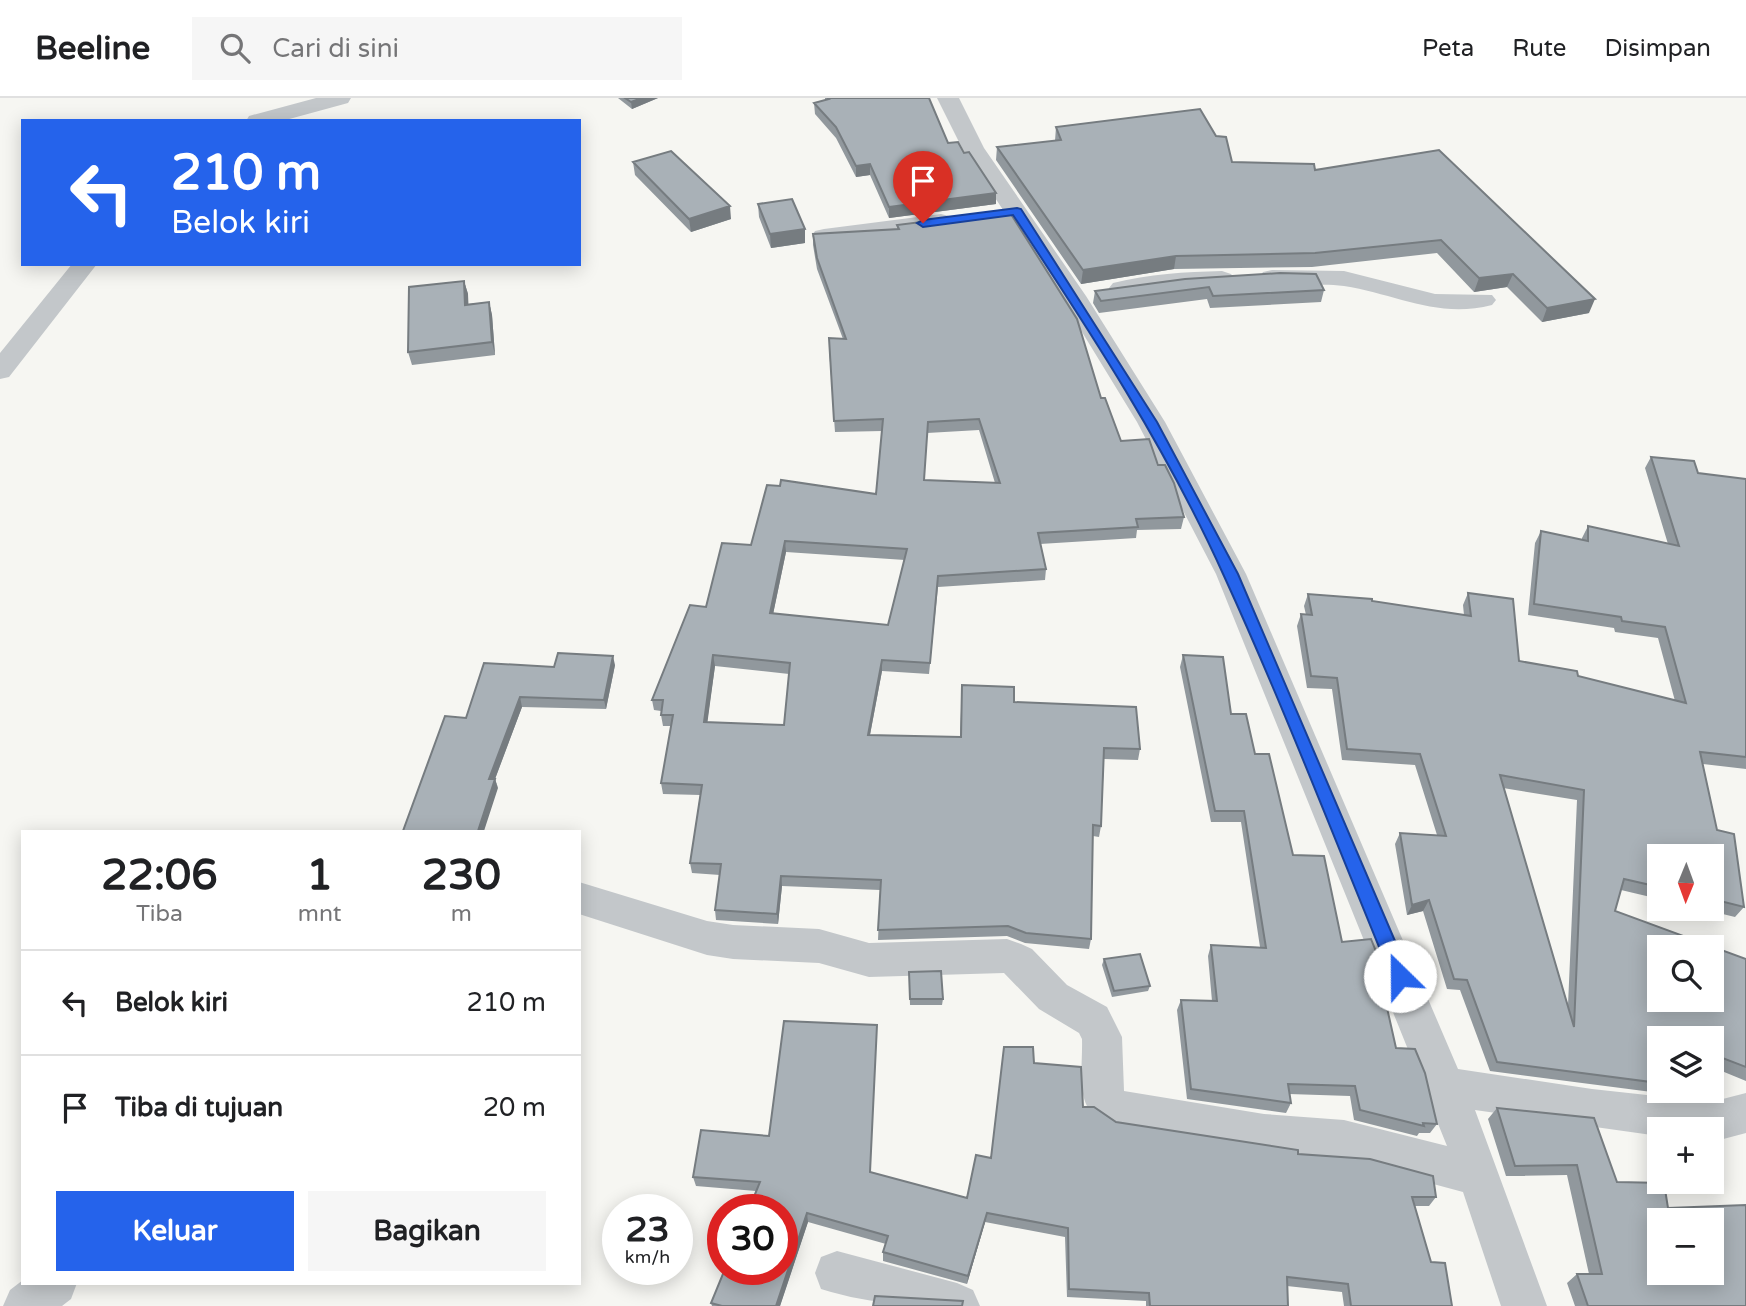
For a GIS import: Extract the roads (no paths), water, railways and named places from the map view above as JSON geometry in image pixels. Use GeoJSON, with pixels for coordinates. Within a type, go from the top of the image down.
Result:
{"type":"FeatureCollection","features":[{"type":"Feature","properties":{"kind":"street"},"geometry":{"type":"LineString","coordinates":[[264,119],[340,98]]}},
{"type":"Feature","properties":{"kind":"street"},"geometry":{"type":"LineString","coordinates":[[948,98],[1004,213],[1073,296],[1151,422],[1231,574],[1444,1086],[1524,1306]]}},
{"type":"Feature","properties":{"kind":"street"},"geometry":{"type":"LineString","coordinates":[[824,236],[964,218]]}},
{"type":"Feature","properties":{"kind":"street"},"geometry":{"type":"LineString","coordinates":[[0,371],[83,266]]}},
{"type":"Feature","properties":{"kind":"street"},"geometry":{"type":"LineString","coordinates":[[1073,296],[1174,280],[1300,276],[1344,278],[1435,302],[1483,300]]}},
{"type":"Feature","properties":{"kind":"street"},"geometry":{"type":"LineString","coordinates":[[581,899],[707,937],[733,942],[819,946],[869,960],[1007,956],[1018,961],[1047,992],[1093,1020],[1102,1037],[1104,1101],[1114,1109],[1264,1133],[1343,1140],[1478,1175]]}},
{"type":"Feature","properties":{"kind":"street"},"geometry":{"type":"LineString","coordinates":[[1444,1086],[1580,1107],[1711,1122],[1746,1114]]}},
{"type":"Feature","properties":{"kind":"street"},"geometry":{"type":"LineString","coordinates":[[838,1273],[957,1306]]}},
{"type":"Feature","properties":{"kind":"street"},"geometry":{"type":"LineString","coordinates":[[26,1306],[52,1285]]}}]}
